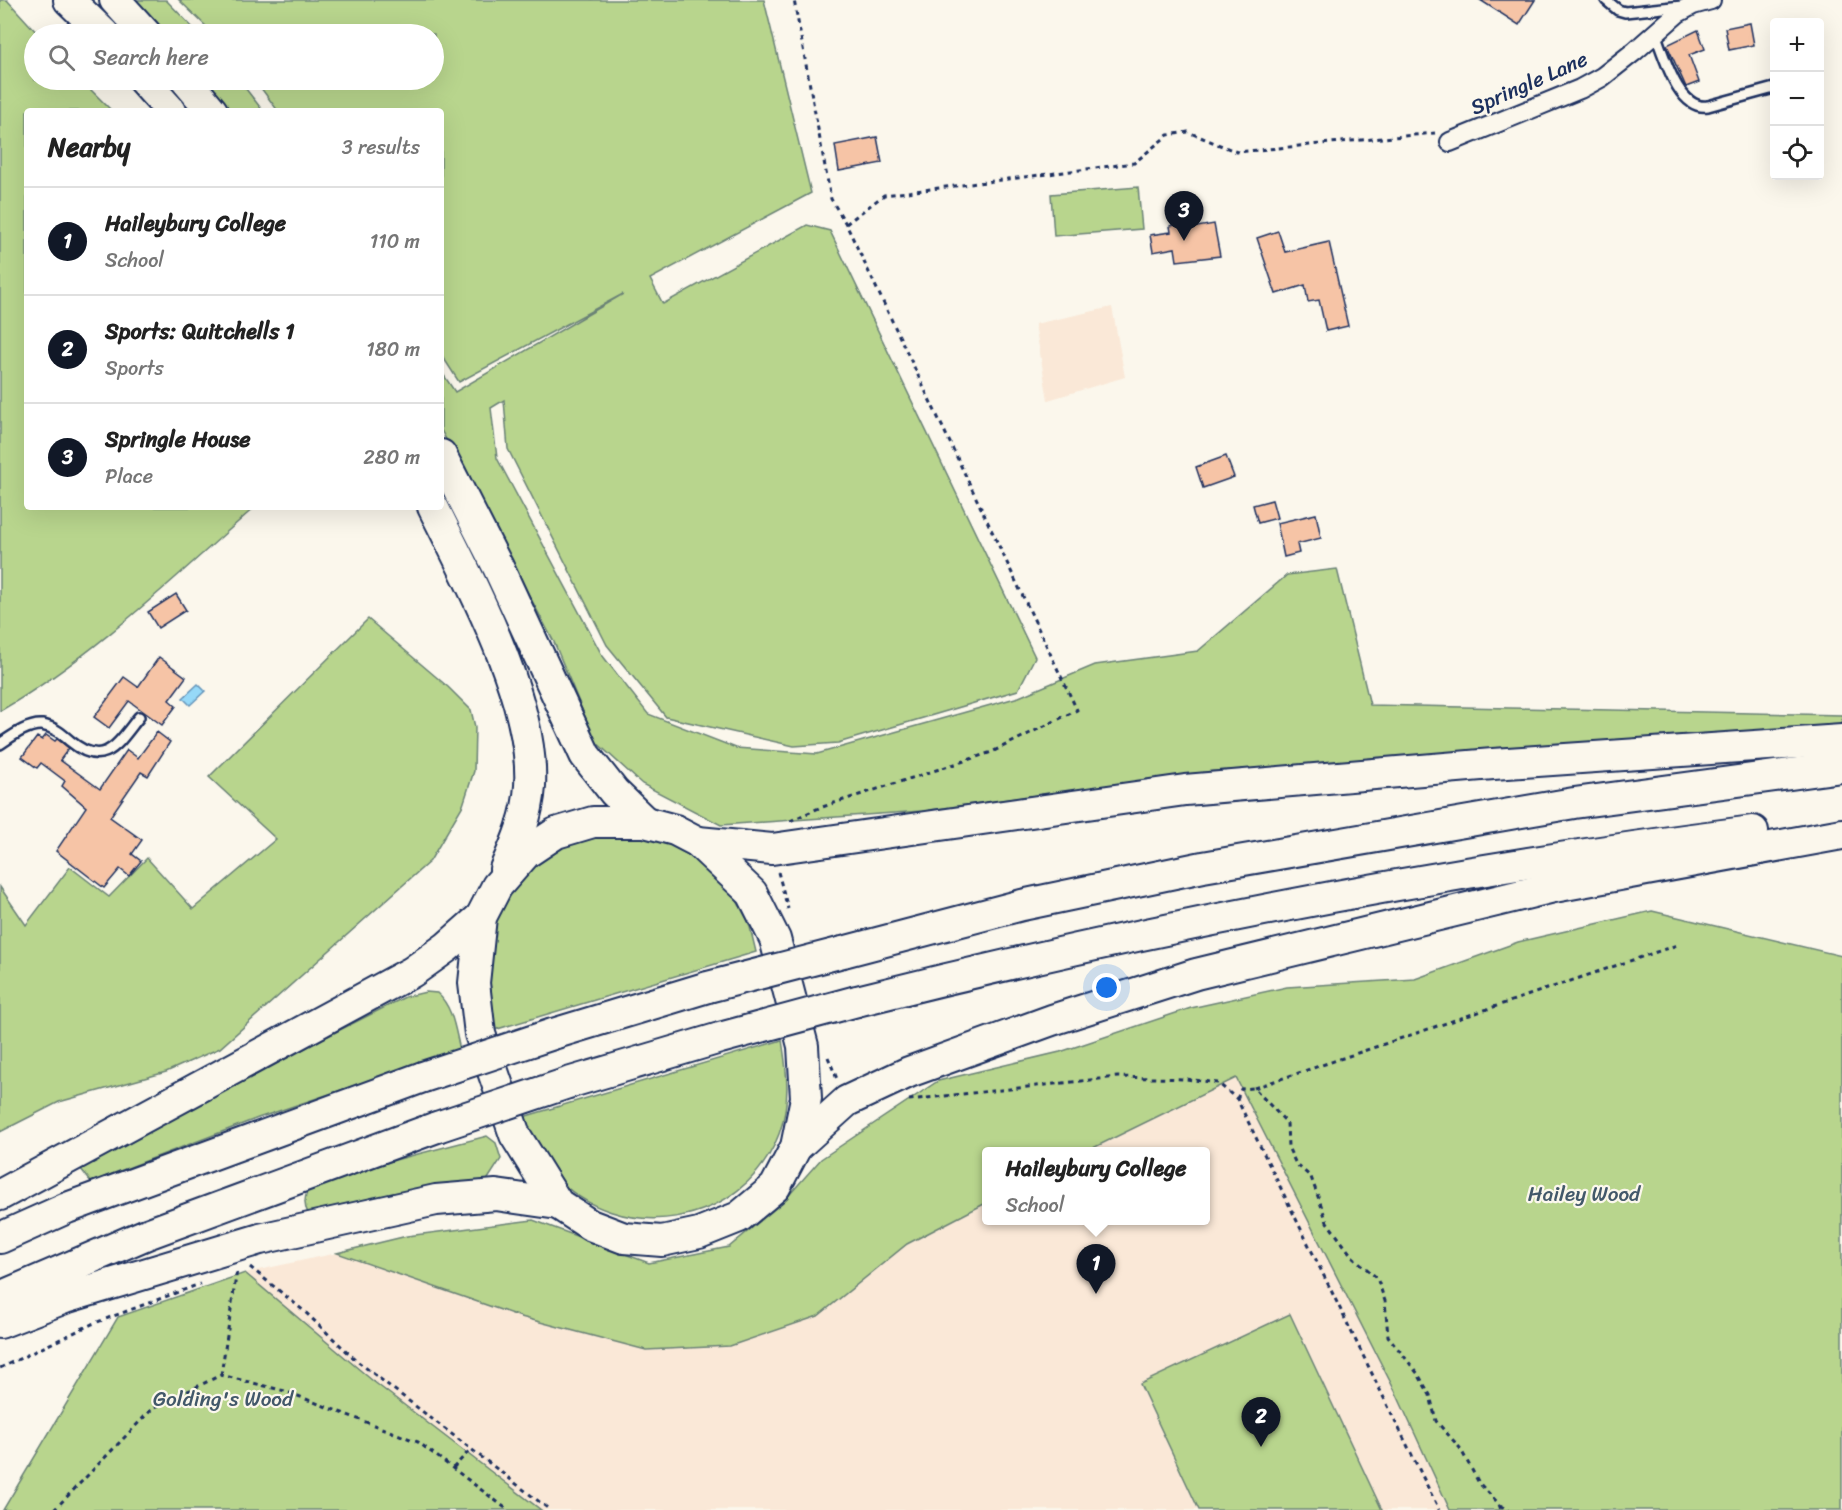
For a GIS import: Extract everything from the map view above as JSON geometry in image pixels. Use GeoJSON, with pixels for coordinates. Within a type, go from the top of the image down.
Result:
{"type":"FeatureCollection","features":[{"type":"Feature","properties":{"kind":"highway"},"geometry":{"type":"LineString","coordinates":[[69,0],[94,24]]}},
{"type":"Feature","properties":{"kind":"highway"},"geometry":{"type":"LineString","coordinates":[[115,0],[137,24]]}},
{"type":"Feature","properties":{"kind":"highway"},"geometry":{"type":"LineString","coordinates":[[152,90],[168,108]]}},
{"type":"Feature","properties":{"kind":"highway"},"geometry":{"type":"LineString","coordinates":[[194,90],[209,108]]}},
{"type":"Feature","properties":{"kind":"highway"},"geometry":{"type":"LineString","coordinates":[[444,461],[498,567],[585,755],[599,776],[645,822]]}},
{"type":"Feature","properties":{"kind":"highway"},"geometry":{"type":"LineString","coordinates":[[434,510],[498,650],[515,693],[528,737],[530,763],[527,807],[519,836],[481,917],[474,983],[480,1034],[515,1135],[558,1203],[590,1225],[624,1238],[662,1241],[699,1233],[739,1217],[776,1187],[796,1147],[806,1098],[803,1046],[775,939],[752,893],[698,842],[675,830],[645,822],[593,822],[556,833],[526,853],[497,886]]}},
{"type":"Feature","properties":{"kind":"highway"},"geometry":{"type":"LineString","coordinates":[[698,842],[772,849],[1185,790],[1493,764],[1842,740]]}},
{"type":"Feature","properties":{"kind":"highway"},"geometry":{"type":"LineString","coordinates":[[0,1238],[111,1191],[423,1077],[553,1034],[708,987],[1022,905],[1203,867],[1574,803],[1842,767]]}},
{"type":"Feature","properties":{"kind":"highway"},"geometry":{"type":"LineString","coordinates":[[0,1297],[147,1234],[437,1127],[568,1083],[856,1001],[1038,956],[1218,917],[1636,846],[1842,820]]}},
{"type":"Feature","properties":{"kind":"highway"},"geometry":{"type":"LineString","coordinates":[[796,1147],[847,1101],[909,1072],[1052,1020],[1196,974],[1554,887],[1842,834]]}},
{"type":"Feature","properties":{"kind":"highway"},"geometry":{"type":"LineString","coordinates":[[0,1195],[412,972],[447,947],[481,917]]}},
{"type":"Feature","properties":{"kind":"highway"},"geometry":{"type":"LineString","coordinates":[[0,1323],[65,1298],[260,1239],[436,1200],[496,1195],[558,1203]]}},
{"type":"Feature","properties":{"kind":"street","name":"Springle Lane"},"geometry":{"type":"LineString","coordinates":[[1446,137],[1580,89],[1602,77],[1678,13],[1693,5],[1711,0]]}},
{"type":"Feature","properties":{"kind":"lane"},"geometry":{"type":"LineString","coordinates":[[1606,0],[1618,10],[1625,12],[1693,5]]}},
{"type":"Feature","properties":{"kind":"lane"},"geometry":{"type":"LineString","coordinates":[[1655,33],[1684,99],[1690,104],[1701,107],[1770,89]]}},
{"type":"Feature","properties":{"kind":"lane"},"geometry":{"type":"LineString","coordinates":[[0,744],[19,732],[40,725],[57,730],[83,751],[103,753],[118,744],[139,717]]}},
{"type":"Feature","properties":{"kind":"path"},"geometry":{"type":"LineString","coordinates":[[788,822],[819,808],[992,752],[1077,710],[846,224],[831,199],[795,0]]}},
{"type":"Feature","properties":{"kind":"path"},"geometry":{"type":"LineString","coordinates":[[846,224],[884,195],[1134,163],[1168,135],[1188,132],[1237,152],[1446,137]]}},
{"type":"Feature","properties":{"kind":"path"},"geometry":{"type":"LineString","coordinates":[[1237,1100],[1241,1089],[1254,1088],[1677,945]]}},
{"type":"Feature","properties":{"kind":"path"},"geometry":{"type":"LineString","coordinates":[[900,1103],[974,1092],[1118,1077],[1186,1078],[1218,1083],[1237,1100],[1439,1510]]}},
{"type":"Feature","properties":{"kind":"path"},"geometry":{"type":"LineString","coordinates":[[1254,1088],[1287,1123],[1288,1147],[1296,1164],[1311,1177],[1327,1222],[1352,1256],[1377,1278],[1385,1301],[1388,1336],[1418,1374],[1430,1395],[1436,1421],[1460,1448],[1479,1483],[1508,1510]]}},
{"type":"Feature","properties":{"kind":"path"},"geometry":{"type":"LineString","coordinates":[[221,1375],[235,1270],[247,1265],[304,1311],[357,1361],[550,1510]]}},
{"type":"Feature","properties":{"kind":"path"},"geometry":{"type":"LineString","coordinates":[[0,1368],[92,1324],[209,1280]]}},
{"type":"Feature","properties":{"kind":"path"},"geometry":{"type":"LineString","coordinates":[[54,1510],[153,1408],[221,1375],[285,1391],[418,1442],[508,1510]]}},
{"type":"Feature","properties":{"kind":"path"},"geometry":{"type":"LineString","coordinates":[[453,1468],[470,1449]]}},
{"type":"Feature","properties":{"kind":"path"},"geometry":{"type":"LineString","coordinates":[[1499,1504],[1501,1510]]}},
{"type":"Feature","properties":{"kind":"shaded area"},"geometry":{"type":"Polygon","coordinates":[[[1112,307],[1125,377],[1048,400],[1035,324],[1112,307]]]}},
{"type":"Feature","properties":{"kind":"shaded area"},"geometry":{"type":"Polygon","coordinates":[[[1236,1078],[1397,1395],[1450,1510],[541,1510],[373,1381],[245,1273],[337,1253],[521,1317],[646,1350],[730,1346],[818,1316],[907,1244],[982,1205],[982,1225],[1210,1225],[1210,1147],[1095,1147],[1236,1078]]]}},
{"type":"Feature","properties":{"kind":"green space"},"geometry":{"type":"Polygon","coordinates":[[[0,0],[7,0],[29,24],[24,24],[24,90],[91,90],[109,108],[24,108],[24,510],[252,510],[100,642],[34,690],[0,711],[0,0]]]}},
{"type":"Feature","properties":{"kind":"green space"},"geometry":{"type":"Polygon","coordinates":[[[128,0],[166,0],[189,24],[150,24],[128,0]]]}},
{"type":"Feature","properties":{"kind":"green space"},"geometry":{"type":"Polygon","coordinates":[[[179,0],[764,0],[811,193],[650,279],[663,304],[807,225],[830,231],[1035,657],[1018,690],[838,743],[794,746],[666,717],[607,645],[508,449],[504,400],[491,408],[497,458],[602,655],[648,714],[736,748],[817,754],[1019,697],[1095,665],[1198,651],[1287,575],[1337,569],[1370,705],[1842,715],[1842,734],[1213,771],[922,811],[721,825],[642,784],[595,741],[554,642],[444,436],[444,376],[455,392],[623,294],[459,382],[444,359],[444,108],[276,108],[262,90],[444,90],[444,24],[204,24],[179,0]]]}},
{"type":"Feature","properties":{"kind":"green space"},"geometry":{"type":"Polygon","coordinates":[[[206,90],[247,90],[261,108],[221,108],[206,90]]]}},
{"type":"Feature","properties":{"kind":"green space"},"geometry":{"type":"Polygon","coordinates":[[[1138,187],[1142,229],[1054,236],[1051,194],[1138,187]]]}},
{"type":"Feature","properties":{"kind":"green space"},"geometry":{"type":"Polygon","coordinates":[[[368,619],[448,687],[471,710],[475,727],[474,771],[463,805],[430,861],[220,1048],[166,1072],[59,1102],[0,1132],[0,887],[26,925],[70,867],[109,897],[147,858],[193,909],[276,839],[209,777],[368,619]]]}},
{"type":"Feature","properties":{"kind":"green space"},"geometry":{"type":"Polygon","coordinates":[[[616,833],[654,838],[689,852],[731,890],[749,923],[756,952],[494,1030],[486,1003],[496,911],[530,866],[561,846],[579,839],[616,833]]]}},
{"type":"Feature","properties":{"kind":"green space","name":"Hailey Wood"},"geometry":{"type":"Polygon","coordinates":[[[1652,911],[1842,956],[1842,1510],[1450,1510],[1397,1395],[1236,1078],[1095,1147],[982,1147],[982,1205],[907,1244],[818,1316],[730,1346],[646,1350],[521,1317],[337,1253],[407,1236],[533,1220],[649,1263],[729,1247],[783,1202],[821,1159],[938,1081],[1060,1052],[1191,1008],[1287,987],[1415,979],[1518,942],[1652,911]]]}},
{"type":"Feature","properties":{"kind":"green space"},"geometry":{"type":"Polygon","coordinates":[[[426,992],[437,993],[447,1005],[453,1019],[460,1050],[258,1118],[91,1182],[81,1169],[322,1039],[405,997],[426,992]]]}},
{"type":"Feature","properties":{"kind":"green space"},"geometry":{"type":"Polygon","coordinates":[[[782,1040],[787,1099],[779,1134],[762,1166],[738,1190],[709,1207],[677,1217],[644,1218],[611,1212],[580,1197],[548,1168],[523,1117],[782,1040]]]}},
{"type":"Feature","properties":{"kind":"green space"},"geometry":{"type":"Polygon","coordinates":[[[487,1136],[496,1143],[501,1159],[486,1182],[308,1213],[305,1199],[308,1190],[395,1160],[487,1136]]]}},
{"type":"Feature","properties":{"kind":"green space","name":"Golding's Wood"},"geometry":{"type":"Polygon","coordinates":[[[245,1273],[373,1381],[541,1510],[3,1510],[118,1317],[245,1273]]]}},
{"type":"Feature","properties":{"kind":"green space"},"geometry":{"type":"Polygon","coordinates":[[[1290,1314],[1382,1510],[1199,1510],[1140,1384],[1290,1314]]]}},
{"type":"Feature","properties":{"kind":"water"},"geometry":{"type":"Polygon","coordinates":[[[198,684],[205,691],[190,705],[183,698],[198,684]]]}},
{"type":"Feature","properties":{"kind":"building"},"geometry":{"type":"Polygon","coordinates":[[[1480,0],[1535,0],[1519,25],[1480,0]]]}},
{"type":"Feature","properties":{"kind":"building"},"geometry":{"type":"Polygon","coordinates":[[[1750,23],[1754,45],[1729,50],[1725,28],[1750,23]]]}},
{"type":"Feature","properties":{"kind":"building"},"geometry":{"type":"Polygon","coordinates":[[[1698,30],[1705,49],[1689,55],[1699,82],[1686,87],[1667,45],[1698,30]]]}},
{"type":"Feature","properties":{"kind":"building"},"geometry":{"type":"Polygon","coordinates":[[[877,137],[882,163],[839,171],[835,145],[877,137]]]}},
{"type":"Feature","properties":{"kind":"building"},"geometry":{"type":"Polygon","coordinates":[[[1185,223],[1186,229],[1214,224],[1220,256],[1177,261],[1175,248],[1153,252],[1150,235],[1171,232],[1170,226],[1185,223]]]}},
{"type":"Feature","properties":{"kind":"building"},"geometry":{"type":"Polygon","coordinates":[[[1278,231],[1285,252],[1329,242],[1348,326],[1326,331],[1319,300],[1308,302],[1305,285],[1276,294],[1257,238],[1278,231]]]}},
{"type":"Feature","properties":{"kind":"building"},"geometry":{"type":"Polygon","coordinates":[[[1226,456],[1234,477],[1203,488],[1196,467],[1226,456]]]}},
{"type":"Feature","properties":{"kind":"building"},"geometry":{"type":"Polygon","coordinates":[[[1272,500],[1277,518],[1258,523],[1253,505],[1272,500]]]}},
{"type":"Feature","properties":{"kind":"building"},"geometry":{"type":"Polygon","coordinates":[[[1316,514],[1321,538],[1297,544],[1299,553],[1284,557],[1277,523],[1316,514]]]}},
{"type":"Feature","properties":{"kind":"building"},"geometry":{"type":"Polygon","coordinates":[[[176,594],[186,610],[158,628],[148,612],[176,594]]]}},
{"type":"Feature","properties":{"kind":"building"},"geometry":{"type":"Polygon","coordinates":[[[159,657],[186,677],[169,700],[176,706],[162,725],[129,701],[109,728],[94,717],[124,677],[138,687],[159,657]]]}},
{"type":"Feature","properties":{"kind":"building"},"geometry":{"type":"Polygon","coordinates":[[[157,732],[170,742],[148,776],[141,772],[110,817],[142,840],[132,854],[141,861],[129,876],[120,869],[104,888],[56,851],[86,807],[62,786],[65,781],[41,763],[37,768],[22,757],[37,737],[42,740],[46,735],[55,741],[57,739],[69,748],[60,760],[100,789],[127,750],[138,758],[157,732]]]}},
{"type":"Feature","properties":{"kind":"place","name":"Springle House"},"geometry":{"type":"Point","coordinates":[1184,241]}},
{"type":"Feature","properties":{"kind":"place","name":"Haileybury College"},"geometry":{"type":"Point","coordinates":[1096,1294]}},
{"type":"Feature","properties":{"kind":"place","name":"Sports: Quitchells 1"},"geometry":{"type":"Point","coordinates":[1261,1447]}}]}
